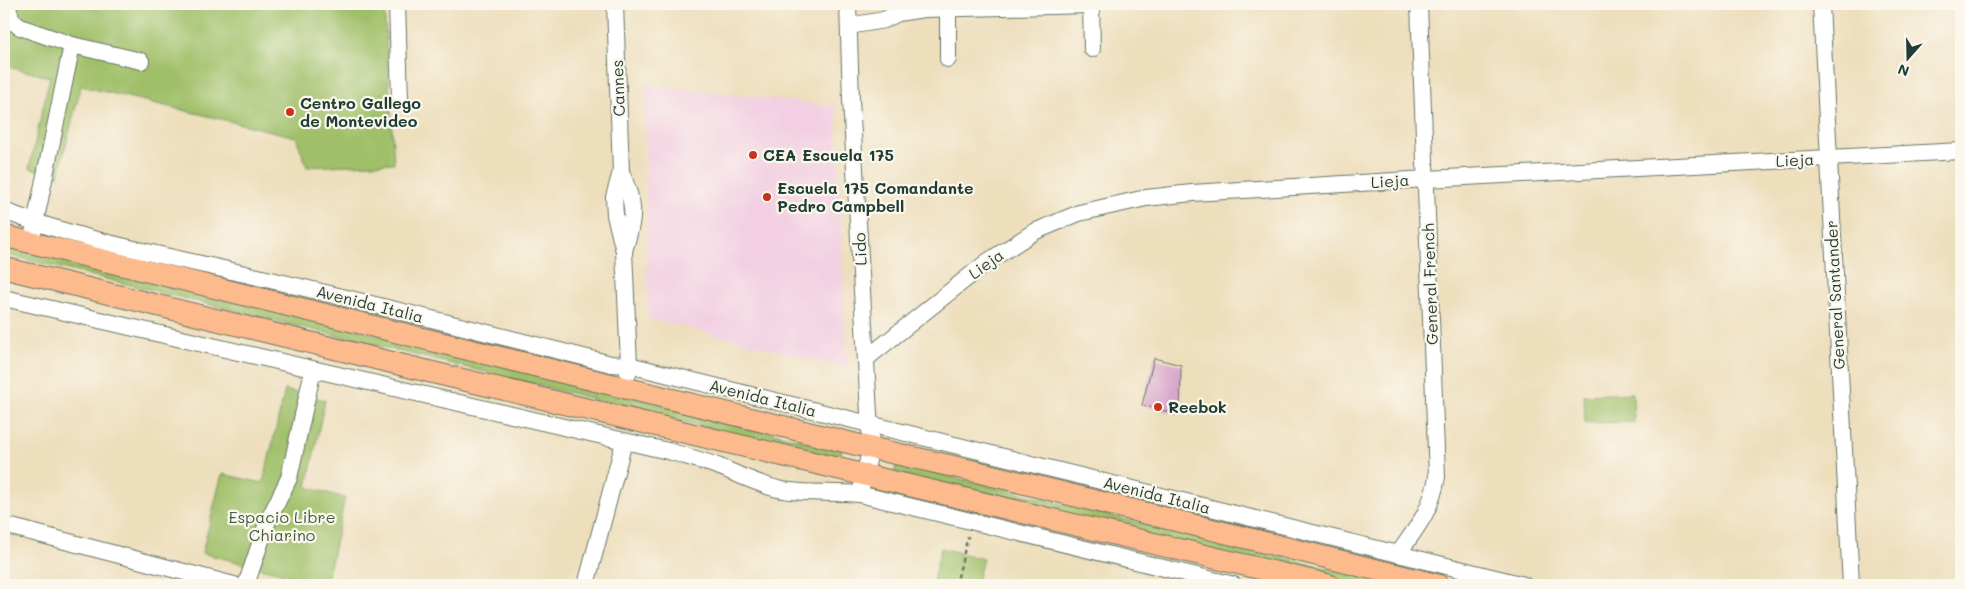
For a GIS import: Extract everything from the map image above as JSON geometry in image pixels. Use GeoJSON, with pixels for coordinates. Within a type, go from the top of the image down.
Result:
{"type":"FeatureCollection","features":[{"type":"Feature","properties":{"kind":"main road","name":"Avenida Italia"},"geometry":{"type":"LineString","coordinates":[[4,236],[33,233],[626,388],[1438,585]]}},
{"type":"Feature","properties":{"kind":"main road"},"geometry":{"type":"LineString","coordinates":[[4,268],[439,374],[862,484],[1329,585]]}},
{"type":"Feature","properties":{"kind":"street"},"geometry":{"type":"LineString","coordinates":[[7,4],[12,21],[20,27],[72,45],[141,61]]}},
{"type":"Feature","properties":{"kind":"street"},"geometry":{"type":"LineString","coordinates":[[397,4],[400,99]]}},
{"type":"Feature","properties":{"kind":"street","name":"Cannes"},"geometry":{"type":"LineString","coordinates":[[615,4],[621,172],[631,196],[633,210],[632,224],[624,251],[629,365],[626,388]]}},
{"type":"Feature","properties":{"kind":"street","name":"Lido"},"geometry":{"type":"LineString","coordinates":[[848,4],[871,448],[862,484]]}},
{"type":"Feature","properties":{"kind":"street","name":"General French"},"geometry":{"type":"LineString","coordinates":[[1398,554],[1426,514],[1434,497],[1437,477],[1419,4]]}},
{"type":"Feature","properties":{"kind":"street","name":"General Santander"},"geometry":{"type":"LineString","coordinates":[[1821,4],[1851,585]]}},
{"type":"Feature","properties":{"kind":"street"},"geometry":{"type":"LineString","coordinates":[[849,26],[884,20],[898,13],[924,9],[948,10],[1091,5],[1092,49]]}},
{"type":"Feature","properties":{"kind":"street"},"geometry":{"type":"LineString","coordinates":[[948,10],[948,59]]}},
{"type":"Feature","properties":{"kind":"street"},"geometry":{"type":"LineString","coordinates":[[33,233],[72,45]]}},
{"type":"Feature","properties":{"kind":"street","name":"Lieja"},"geometry":{"type":"LineString","coordinates":[[866,358],[987,262],[1034,232],[1079,213],[1146,198],[1192,193],[1427,179],[1961,151]]}},
{"type":"Feature","properties":{"kind":"street","name":"Avenida Italia"},"geometry":{"type":"LineString","coordinates":[[4,211],[33,233],[97,241],[255,276],[611,364],[629,365],[1524,585]]}},
{"type":"Feature","properties":{"kind":"street"},"geometry":{"type":"LineString","coordinates":[[4,298],[672,452],[718,466],[757,483],[779,489],[798,492],[841,492],[862,484],[972,520],[1234,585]]}},
{"type":"Feature","properties":{"kind":"street"},"geometry":{"type":"LineString","coordinates":[[246,585],[267,523],[288,478],[313,370]]}},
{"type":"Feature","properties":{"kind":"street"},"geometry":{"type":"LineString","coordinates":[[586,585],[624,442]]}},
{"type":"Feature","properties":{"kind":"street"},"geometry":{"type":"LineString","coordinates":[[4,525],[234,585]]}},
{"type":"Feature","properties":{"kind":"path"},"geometry":{"type":"LineString","coordinates":[[956,585],[972,520]]}},
{"type":"Feature","properties":{"kind":"shaded area"},"geometry":{"type":"Polygon","coordinates":[[[645,85],[836,106],[847,368],[648,318],[645,85]]]}},
{"type":"Feature","properties":{"kind":"green space","name":"Centro Gallego de Montevideo"},"geometry":{"type":"Polygon","coordinates":[[[4,4],[384,4],[394,163],[307,167],[296,137],[81,86],[58,176],[29,168],[50,77],[4,66],[4,4]]]}},
{"type":"Feature","properties":{"kind":"green space"},"geometry":{"type":"Polygon","coordinates":[[[4,242],[842,450],[840,459],[650,414],[4,254],[4,242]]]}},
{"type":"Feature","properties":{"kind":"green space","name":"Espacio Libre Chiarino"},"geometry":{"type":"Polygon","coordinates":[[[285,390],[325,400],[307,487],[345,498],[326,585],[202,553],[222,474],[263,483],[285,390]]]}},
{"type":"Feature","properties":{"kind":"green space"},"geometry":{"type":"Polygon","coordinates":[[[1633,393],[1634,422],[1585,423],[1584,395],[1633,393]]]}},
{"type":"Feature","properties":{"kind":"green space"},"geometry":{"type":"Polygon","coordinates":[[[897,464],[1395,585],[1349,585],[1037,511],[894,472],[897,464]]]}},
{"type":"Feature","properties":{"kind":"green space"},"geometry":{"type":"Polygon","coordinates":[[[941,548],[983,559],[976,585],[932,585],[941,548]]]}},
{"type":"Feature","properties":{"kind":"building"},"geometry":{"type":"Polygon","coordinates":[[[1154,358],[1181,365],[1180,415],[1142,405],[1154,358]]]}},
{"type":"Feature","properties":{"kind":"place","name":"Centro Gallego de Montevideo"},"geometry":{"type":"Point","coordinates":[290,112]}},
{"type":"Feature","properties":{"kind":"place","name":"CEA Escuela 175"},"geometry":{"type":"Point","coordinates":[753,155]}},
{"type":"Feature","properties":{"kind":"place","name":"Escuela 175 Comandante Pedro Campbell"},"geometry":{"type":"Point","coordinates":[767,197]}},
{"type":"Feature","properties":{"kind":"place","name":"Reebok"},"geometry":{"type":"Point","coordinates":[1158,407]}}]}
